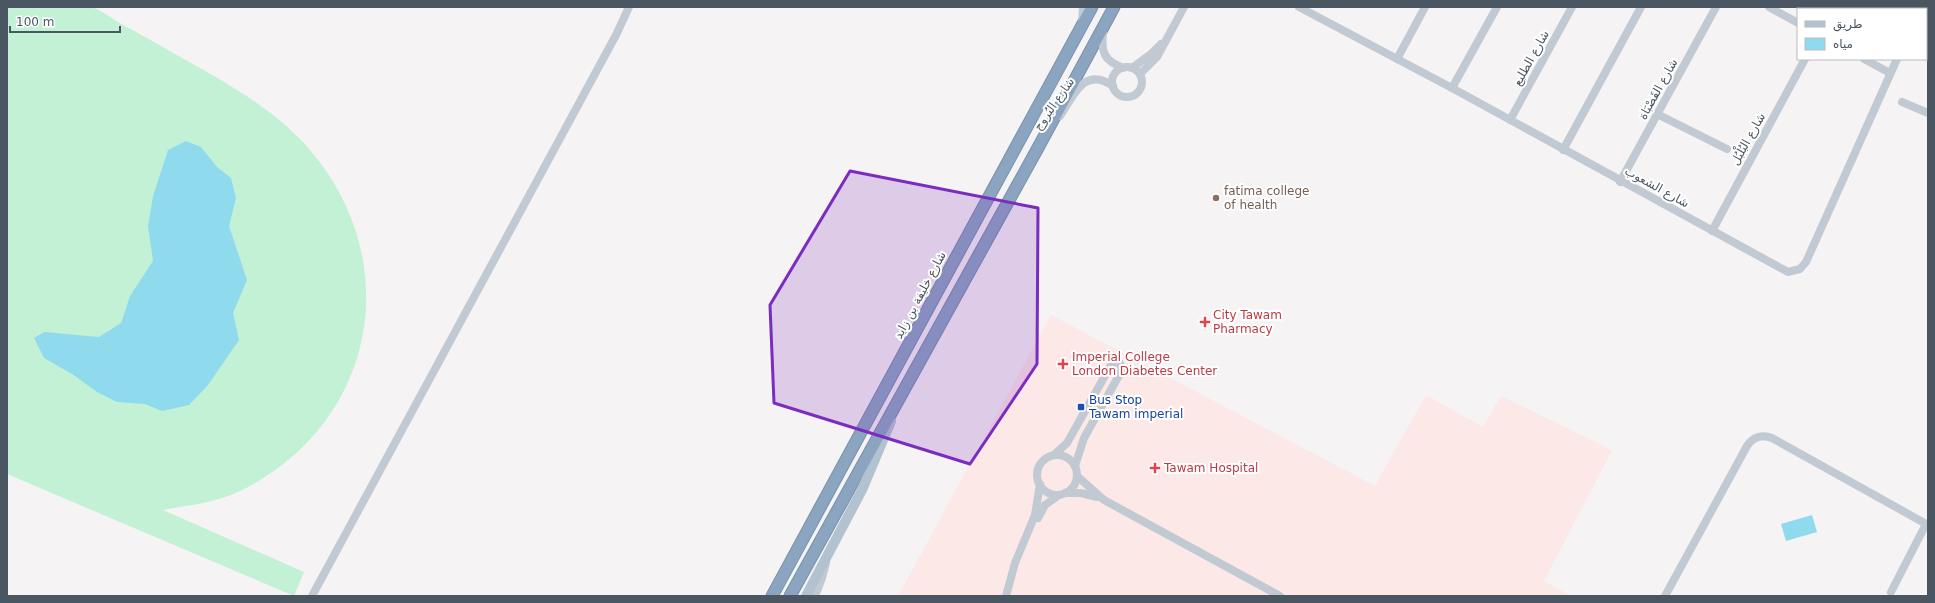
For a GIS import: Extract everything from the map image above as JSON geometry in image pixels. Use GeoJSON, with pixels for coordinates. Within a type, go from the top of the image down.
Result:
{"type":"FeatureCollection","features":[{"type":"Feature","properties":{"kind":"highway","name":"شارع خليفة بن زايد"},"geometry":{"type":"LineString","coordinates":[[772,596],[1092,7]]}},
{"type":"Feature","properties":{"kind":"highway"},"geometry":{"type":"LineString","coordinates":[[790,596],[1039,146],[1114,7]]}},
{"type":"Feature","properties":{"kind":"main road"},"geometry":{"type":"LineString","coordinates":[[806,596],[862,490],[897,403]]}},
{"type":"Feature","properties":{"kind":"street"},"geometry":{"type":"LineString","coordinates":[[312,596],[616,36],[629,7]]}},
{"type":"Feature","properties":{"kind":"street"},"geometry":{"type":"LineString","coordinates":[[1081,26],[1084,7]]}},
{"type":"Feature","properties":{"kind":"street"},"geometry":{"type":"LineString","coordinates":[[1140,74],[1157,57],[1167,35],[1184,7]]}},
{"type":"Feature","properties":{"kind":"street","name":"شارع الشعوب"},"geometry":{"type":"LineString","coordinates":[[1299,7],[1397,58],[1784,271],[1792,272],[1800,269],[1806,262],[1896,60]]}},
{"type":"Feature","properties":{"kind":"street"},"geometry":{"type":"LineString","coordinates":[[1397,58],[1425,7]]}},
{"type":"Feature","properties":{"kind":"street"},"geometry":{"type":"LineString","coordinates":[[1452,88],[1497,7]]}},
{"type":"Feature","properties":{"kind":"street","name":"شارع الطليع"},"geometry":{"type":"LineString","coordinates":[[1510,120],[1572,7]]}},
{"type":"Feature","properties":{"kind":"street"},"geometry":{"type":"LineString","coordinates":[[1563,150],[1640,7]]}},
{"type":"Feature","properties":{"kind":"street","name":"شارع القَصْبَاة"},"geometry":{"type":"LineString","coordinates":[[1620,182],[1716,7]]}},
{"type":"Feature","properties":{"kind":"street"},"geometry":{"type":"LineString","coordinates":[[1769,7],[1797,21]]}},
{"type":"Feature","properties":{"kind":"street"},"geometry":{"type":"LineString","coordinates":[[1103,28],[1102,43],[1104,55],[1111,63],[1140,74]]}},
{"type":"Feature","properties":{"kind":"street"},"geometry":{"type":"LineString","coordinates":[[1140,74],[1142,82],[1141,88],[1134,96],[1122,96],[1116,92],[1113,86],[1114,75],[1151,54],[1167,35]]}},
{"type":"Feature","properties":{"kind":"street","name":"شارع البُلْبُل"},"geometry":{"type":"LineString","coordinates":[[1712,231],[1804,60]]}},
{"type":"Feature","properties":{"kind":"street"},"geometry":{"type":"LineString","coordinates":[[1866,60],[1890,73]]}},
{"type":"Feature","properties":{"kind":"street","name":"شارع البُروج"},"geometry":{"type":"LineString","coordinates":[[1039,146],[1083,83],[1092,78],[1100,78],[1113,86]]}},
{"type":"Feature","properties":{"kind":"street"},"geometry":{"type":"LineString","coordinates":[[1902,102],[1928,113]]}},
{"type":"Feature","properties":{"kind":"street"},"geometry":{"type":"LineString","coordinates":[[1657,114],[1727,149]]}},
{"type":"Feature","properties":{"kind":"street"},"geometry":{"type":"LineString","coordinates":[[1006,596],[1015,563],[1035,515],[1040,484],[1038,476],[1039,467],[1045,459],[1054,455],[1068,443],[1111,365],[1115,362],[1120,363],[1122,370],[1084,438],[1075,466],[1077,476],[1075,484],[1063,494],[1049,501],[1038,516],[1020,564],[1012,596]]}},
{"type":"Feature","properties":{"kind":"street"},"geometry":{"type":"LineString","coordinates":[[1665,596],[1747,446],[1752,440],[1760,436],[1772,438],[1927,524],[1891,592]]}},
{"type":"Feature","properties":{"kind":"street"},"geometry":{"type":"LineString","coordinates":[[1054,455],[1066,457],[1075,466]]}},
{"type":"Feature","properties":{"kind":"street"},"geometry":{"type":"LineString","coordinates":[[1077,476],[1104,500]]}},
{"type":"Feature","properties":{"kind":"street"},"geometry":{"type":"LineString","coordinates":[[1040,484],[1049,493],[1081,493],[1104,500],[1280,596]]}},
{"type":"Feature","properties":{"kind":"street"},"geometry":{"type":"LineString","coordinates":[[814,596],[822,578],[826,560]]}},
{"type":"Feature","properties":{"kind":"highlighted area"},"geometry":{"type":"Polygon","coordinates":[[[850,171],[1038,208],[1037,364],[970,464],[774,403],[770,305],[850,171]]]}},
{"type":"Feature","properties":{"kind":"shaded area","name":"Tawam Hospital"},"geometry":{"type":"Polygon","coordinates":[[[1051,315],[1375,486],[1426,395],[1483,427],[1501,396],[1612,450],[1544,581],[1571,596],[898,596],[1051,315]]]}},
{"type":"Feature","properties":{"kind":"green space"},"geometry":{"type":"Polygon","coordinates":[[[7,7],[91,7],[101,11],[116,21],[216,77],[250,98],[282,122],[310,150],[340,195],[359,242],[366,291],[362,338],[347,384],[322,426],[286,462],[240,491],[231,495],[202,503],[163,510],[304,572],[294,596],[7,474],[7,7]]]}},
{"type":"Feature","properties":{"kind":"water"},"geometry":{"type":"Polygon","coordinates":[[[186,141],[201,147],[217,167],[231,178],[236,198],[229,226],[247,280],[233,313],[239,340],[208,385],[189,405],[162,411],[145,404],[117,402],[97,392],[72,374],[44,358],[34,338],[44,332],[99,337],[121,323],[130,296],[153,261],[148,226],[153,196],[168,150],[186,141]]]}},
{"type":"Feature","properties":{"kind":"water"},"geometry":{"type":"Polygon","coordinates":[[[1812,515],[1817,532],[1786,541],[1781,524],[1812,515]]]}},
{"type":"Feature","properties":{"kind":"place","name":"fatima college of health"},"geometry":{"type":"Point","coordinates":[1216,198]}},
{"type":"Feature","properties":{"kind":"place","name":"City Tawam Pharmacy"},"geometry":{"type":"Point","coordinates":[1205,322]}},
{"type":"Feature","properties":{"kind":"place","name":"Imperial College London Diabetes Center"},"geometry":{"type":"Point","coordinates":[1063,364]}},
{"type":"Feature","properties":{"kind":"place","name":"Bus Stop Tawam imperial"},"geometry":{"type":"Point","coordinates":[1081,407]}},
{"type":"Feature","properties":{"kind":"place","name":"Tawam Hospital"},"geometry":{"type":"Point","coordinates":[1155,468]}}]}
